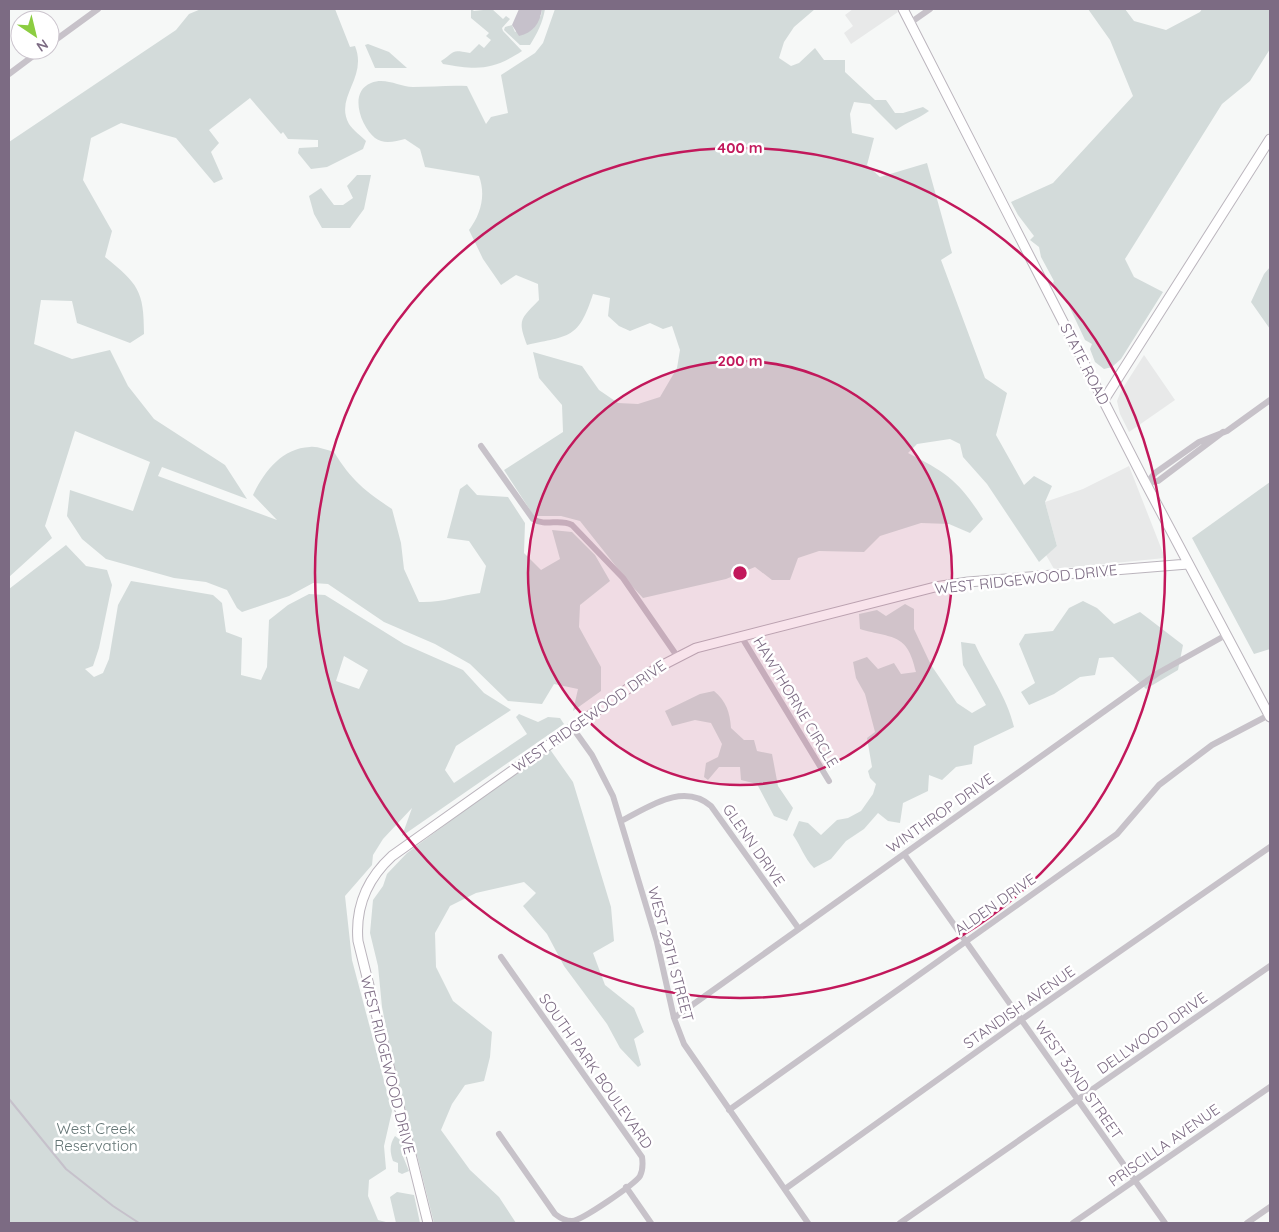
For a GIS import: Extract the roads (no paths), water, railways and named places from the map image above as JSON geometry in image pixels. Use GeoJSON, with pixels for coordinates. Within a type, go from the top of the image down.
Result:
{"type":"FeatureCollection","features":[{"type":"Feature","properties":{"kind":"street"},"geometry":{"type":"LineString","coordinates":[[60,37],[98,9]]}},
{"type":"Feature","properties":{"kind":"street","name":"STATE ROAD"},"geometry":{"type":"LineString","coordinates":[[903,9],[1146,484],[1270,716]]}},
{"type":"Feature","properties":{"kind":"street"},"geometry":{"type":"LineString","coordinates":[[910,23],[930,9]]}},
{"type":"Feature","properties":{"kind":"street"},"geometry":{"type":"LineString","coordinates":[[9,74],[28,60]]}},
{"type":"Feature","properties":{"kind":"street"},"geometry":{"type":"LineString","coordinates":[[1104,400],[1270,139]]}},
{"type":"Feature","properties":{"kind":"street"},"geometry":{"type":"LineString","coordinates":[[1146,484],[1158,480],[1270,400]]}},
{"type":"Feature","properties":{"kind":"street"},"geometry":{"type":"LineString","coordinates":[[481,446],[533,519],[541,523],[567,522],[608,561],[677,656]]}},
{"type":"Feature","properties":{"kind":"street","name":"WEST RIDGEWOOD DRIVE"},"geometry":{"type":"LineString","coordinates":[[428,1223],[360,953],[357,922],[361,903],[376,872],[392,856],[656,668],[677,656],[741,636],[958,583],[1188,564]]}},
{"type":"Feature","properties":{"kind":"street","name":"WINTHROP DRIVE"},"geometry":{"type":"LineString","coordinates":[[674,1018],[1158,673],[1226,635]]}},
{"type":"Feature","properties":{"kind":"street","name":"HAWTHORNE CIRCLE"},"geometry":{"type":"LineString","coordinates":[[741,636],[829,781]]}},
{"type":"Feature","properties":{"kind":"street","name":"ALDEN DRIVE"},"geometry":{"type":"LineString","coordinates":[[729,1110],[965,940],[1117,834],[1159,785],[1212,745],[1270,716]]}},
{"type":"Feature","properties":{"kind":"street","name":"WEST 29TH STREET"},"geometry":{"type":"LineString","coordinates":[[572,727],[602,773],[621,821],[657,942],[674,1018],[684,1044],[808,1223]]}},
{"type":"Feature","properties":{"kind":"street","name":"GLENN DRIVE"},"geometry":{"type":"LineString","coordinates":[[621,821],[681,795],[693,795],[704,800],[711,806],[799,929]]}},
{"type":"Feature","properties":{"kind":"street","name":"STANDISH AVENUE"},"geometry":{"type":"LineString","coordinates":[[785,1189],[1021,1020],[1270,848]]}},
{"type":"Feature","properties":{"kind":"street","name":"WEST 32ND STREET"},"geometry":{"type":"LineString","coordinates":[[904,854],[1165,1223]]}},
{"type":"Feature","properties":{"kind":"street","name":"SOUTH PARK BOULEVARD"},"geometry":{"type":"LineString","coordinates":[[499,1134],[555,1214],[562,1219],[574,1221],[626,1187],[640,1176],[643,1166],[642,1157],[501,957]]}},
{"type":"Feature","properties":{"kind":"street","name":"DELLWOOD DRIVE"},"geometry":{"type":"LineString","coordinates":[[900,1223],[1270,966]]}},
{"type":"Feature","properties":{"kind":"street","name":"PRISCILLA AVENUE"},"geometry":{"type":"LineString","coordinates":[[1073,1223],[1270,1087]]}},
{"type":"Feature","properties":{"kind":"street"},"geometry":{"type":"LineString","coordinates":[[626,1187],[651,1223]]}},
{"type":"Feature","properties":{"kind":"street"},"geometry":{"type":"LineString","coordinates":[[1247,1223],[1270,1207]]}},
{"type":"Feature","properties":{"kind":"waterway"},"geometry":{"type":"LineString","coordinates":[[9,1099],[66,1169],[113,1206],[139,1223]]}},
{"type":"Feature","properties":{"kind":"park label","name":"West Creek Reservation"},"geometry":{"type":"Point","coordinates":[96,1136]}}]}
